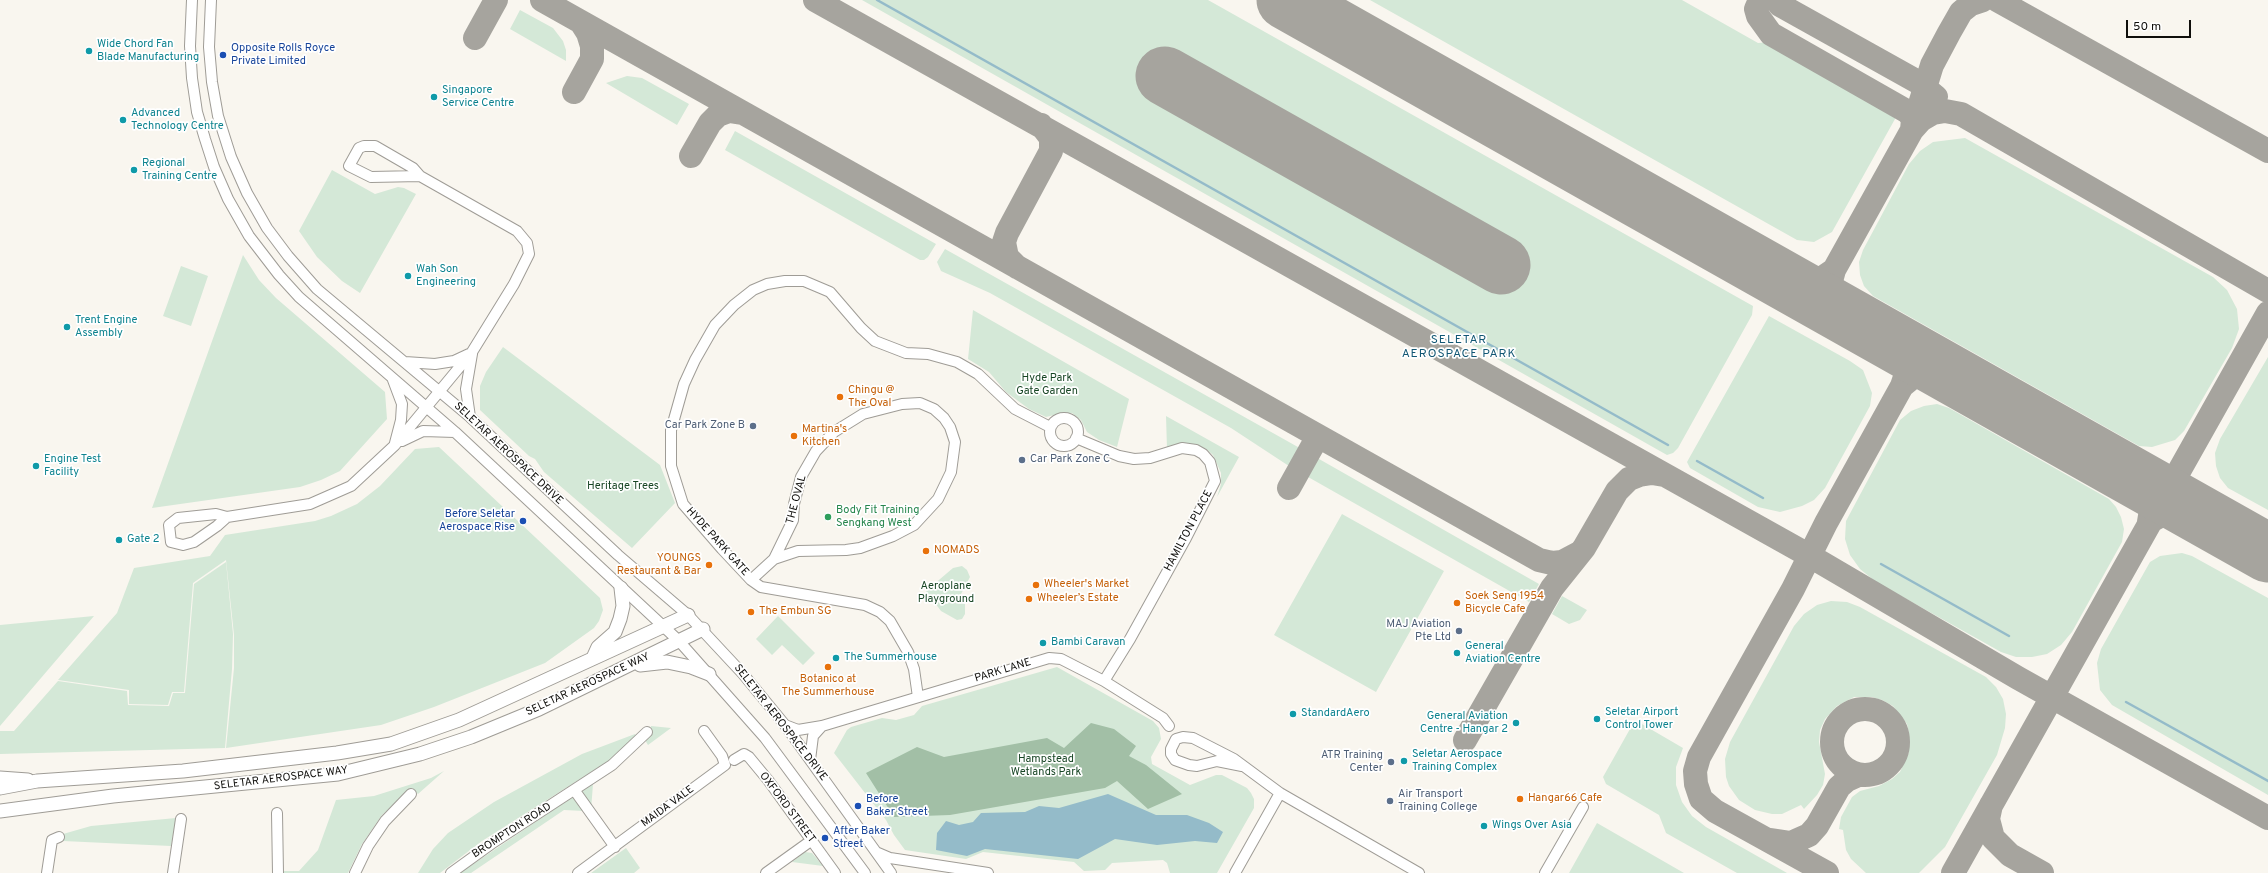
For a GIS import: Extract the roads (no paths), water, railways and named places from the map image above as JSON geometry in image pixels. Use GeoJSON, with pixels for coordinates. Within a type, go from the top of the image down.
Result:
{"type":"FeatureCollection","features":[{"type":"Feature","properties":{"kind":"main road"},"geometry":{"type":"LineString","coordinates":[[593,658],[598,647],[615,632],[623,606],[621,588]]}},
{"type":"Feature","properties":{"kind":"main road","name":"SELETAR AEROSPACE WAY"},"geometry":{"type":"LineString","coordinates":[[0,788],[37,781],[183,771],[337,753],[390,744],[459,720],[688,615]]}},
{"type":"Feature","properties":{"kind":"main road","name":"SELETAR AEROSPACE WAY"},"geometry":{"type":"LineString","coordinates":[[0,811],[113,796],[338,774],[420,754],[471,737],[539,709],[702,630]]}},
{"type":"Feature","properties":{"kind":"main road"},"geometry":{"type":"LineString","coordinates":[[630,666],[666,662],[691,667],[709,674]]}},
{"type":"Feature","properties":{"kind":"main road"},"geometry":{"type":"LineString","coordinates":[[0,778],[37,781]]}},
{"type":"Feature","properties":{"kind":"street","name":"SELETAR AEROSPACE DRIVE"},"geometry":{"type":"LineString","coordinates":[[192,0],[190,46],[197,112],[214,167],[228,199],[249,236],[284,281],[299,297],[391,375],[455,432],[679,641],[773,750],[865,873]]}},
{"type":"Feature","properties":{"kind":"street","name":"SELETAR AEROSPACE DRIVE"},"geometry":{"type":"LineString","coordinates":[[211,0],[209,47],[212,82],[218,116],[231,157],[247,193],[267,228],[288,256],[315,287],[470,417],[618,555],[688,615],[743,674],[785,725],[891,873]]}},
{"type":"Feature","properties":{"kind":"street"},"geometry":{"type":"LineString","coordinates":[[227,516],[213,530],[194,542],[183,545],[171,542],[169,525],[178,518],[216,514],[227,516],[310,504],[332,496],[351,486],[395,445],[472,352],[525,264],[528,254],[527,243],[517,231],[420,176],[413,168],[375,146],[364,146],[359,148],[349,166],[371,176],[420,176]]}},
{"type":"Feature","properties":{"kind":"street","name":"HYDE PARK GATE"},"geometry":{"type":"LineString","coordinates":[[918,697],[914,669],[908,652],[890,621],[880,612],[865,605],[770,590],[761,587],[751,580],[683,504],[670,466],[670,447],[675,409],[695,360],[715,325],[734,305],[753,290],[767,284],[785,280],[804,281],[830,292],[839,300],[861,328],[875,341],[906,353],[928,354],[957,362],[978,374],[1015,409],[1050,427]]}},
{"type":"Feature","properties":{"kind":"street"},"geometry":{"type":"LineString","coordinates":[[405,362],[435,364],[454,361],[472,352]]}},
{"type":"Feature","properties":{"kind":"street"},"geometry":{"type":"LineString","coordinates":[[470,417],[466,383],[472,352]]}},
{"type":"Feature","properties":{"kind":"street"},"geometry":{"type":"LineString","coordinates":[[391,375],[402,404],[401,420],[395,445]]}},
{"type":"Feature","properties":{"kind":"street","name":"THE OVAL"},"geometry":{"type":"LineString","coordinates":[[751,580],[774,559],[787,535],[793,520],[798,489],[808,463],[823,442],[844,424],[863,414],[902,404],[920,403],[934,409],[944,418],[950,427],[955,442],[952,472],[938,499],[918,521],[902,532],[860,548],[846,550],[798,551],[774,559]]}},
{"type":"Feature","properties":{"kind":"street"},"geometry":{"type":"LineString","coordinates":[[1069,419],[1077,430],[1076,438],[1070,445],[1057,444],[1050,437],[1050,427],[1056,420],[1069,419]]}},
{"type":"Feature","properties":{"kind":"street"},"geometry":{"type":"LineString","coordinates":[[395,445],[423,431],[455,432]]}},
{"type":"Feature","properties":{"kind":"street","name":"HAMILTON PLACE"},"geometry":{"type":"LineString","coordinates":[[1076,438],[1119,456],[1134,459],[1150,458],[1182,448],[1196,450],[1203,454],[1210,462],[1215,481],[1208,497],[1130,639],[1104,681]]}},
{"type":"Feature","properties":{"kind":"street","name":"THE OVAL"},"geometry":{"type":"LineString","coordinates":[[787,535],[790,546],[798,551]]}},
{"type":"Feature","properties":{"kind":"street","name":"PARK LANE"},"geometry":{"type":"LineString","coordinates":[[785,725],[798,730],[822,726],[1044,659],[1061,659],[1104,681],[1163,718],[1169,726]]}},
{"type":"Feature","properties":{"kind":"street"},"geometry":{"type":"LineString","coordinates":[[810,760],[813,736],[822,726]]}},
{"type":"Feature","properties":{"kind":"street","name":"MAIDA VALE"},"geometry":{"type":"LineString","coordinates":[[578,873],[725,765],[722,756],[704,731]]}},
{"type":"Feature","properties":{"kind":"street","name":"BROMPTON ROAD"},"geometry":{"type":"LineString","coordinates":[[451,873],[494,842],[575,791],[612,765],[647,732]]}},
{"type":"Feature","properties":{"kind":"street"},"geometry":{"type":"LineString","coordinates":[[1242,766],[1218,761],[1197,766],[1189,766],[1175,760],[1171,754],[1171,749],[1176,739],[1183,737],[1193,738],[1234,759],[1280,792],[1419,873]]}},
{"type":"Feature","properties":{"kind":"street","name":"OXFORD STREET"},"geometry":{"type":"LineString","coordinates":[[734,760],[744,754],[749,757],[835,873]]}},
{"type":"Feature","properties":{"kind":"street"},"geometry":{"type":"LineString","coordinates":[[575,791],[615,847]]}},
{"type":"Feature","properties":{"kind":"street"},"geometry":{"type":"LineString","coordinates":[[1235,873],[1280,792]]}},
{"type":"Feature","properties":{"kind":"street"},"geometry":{"type":"LineString","coordinates":[[355,873],[368,846],[385,821],[411,794]]}},
{"type":"Feature","properties":{"kind":"street"},"geometry":{"type":"LineString","coordinates":[[1545,873],[1583,807]]}},
{"type":"Feature","properties":{"kind":"street"},"geometry":{"type":"LineString","coordinates":[[277,813],[278,873]]}},
{"type":"Feature","properties":{"kind":"street"},"geometry":{"type":"LineString","coordinates":[[173,873],[181,820]]}},
{"type":"Feature","properties":{"kind":"street"},"geometry":{"type":"LineString","coordinates":[[47,873],[52,840],[59,837]]}},
{"type":"Feature","properties":{"kind":"street"},"geometry":{"type":"LineString","coordinates":[[766,873],[812,840]]}},
{"type":"Feature","properties":{"kind":"street"},"geometry":{"type":"LineString","coordinates":[[876,852],[890,858],[988,873]]}},
{"type":"Feature","properties":{"kind":"water"},"geometry":{"type":"Polygon","coordinates":[[[1108,794],[1156,815],[1187,815],[1209,823],[1223,832],[1217,843],[1195,841],[1157,845],[1115,839],[1078,859],[985,849],[967,856],[936,850],[937,833],[946,821],[959,825],[973,822],[981,813],[1025,812],[1039,806],[1059,808],[1108,794]]]}},
{"type":"Feature","properties":{"kind":"waterway"},"geometry":{"type":"LineString","coordinates":[[877,0],[1668,445]]}},
{"type":"Feature","properties":{"kind":"waterway"},"geometry":{"type":"LineString","coordinates":[[1697,461],[1763,498]]}},
{"type":"Feature","properties":{"kind":"waterway"},"geometry":{"type":"LineString","coordinates":[[1881,564],[2009,636]]}},
{"type":"Feature","properties":{"kind":"waterway"},"geometry":{"type":"LineString","coordinates":[[2126,702],[2268,781]]}},
{"type":"Feature","properties":{"kind":"place","name":"Wide Chord Fan Blade Manufacturing"},"geometry":{"type":"Point","coordinates":[89,51]}},
{"type":"Feature","properties":{"kind":"place","name":"Opposite Rolls Royce Private Limited"},"geometry":{"type":"Point","coordinates":[223,55]}},
{"type":"Feature","properties":{"kind":"place","name":"Singapore Service Centre"},"geometry":{"type":"Point","coordinates":[434,97]}},
{"type":"Feature","properties":{"kind":"place","name":"Advanced Technology Centre"},"geometry":{"type":"Point","coordinates":[123,120]}},
{"type":"Feature","properties":{"kind":"place","name":"Regional Training Centre"},"geometry":{"type":"Point","coordinates":[134,170]}},
{"type":"Feature","properties":{"kind":"place","name":"Wah Son Engineering"},"geometry":{"type":"Point","coordinates":[408,276]}},
{"type":"Feature","properties":{"kind":"place","name":"Trent Engine Assembly"},"geometry":{"type":"Point","coordinates":[67,327]}},
{"type":"Feature","properties":{"kind":"place","name":"Chingu @ The Oval"},"geometry":{"type":"Point","coordinates":[840,397]}},
{"type":"Feature","properties":{"kind":"place","name":"Car Park Zone B"},"geometry":{"type":"Point","coordinates":[753,426]}},
{"type":"Feature","properties":{"kind":"place","name":"Martina's Kitchen"},"geometry":{"type":"Point","coordinates":[794,436]}},
{"type":"Feature","properties":{"kind":"place","name":"Car Park Zone C"},"geometry":{"type":"Point","coordinates":[1022,460]}},
{"type":"Feature","properties":{"kind":"place","name":"Engine Test Facility"},"geometry":{"type":"Point","coordinates":[36,466]}},
{"type":"Feature","properties":{"kind":"place","name":"Body Fit Training Sengkang West"},"geometry":{"type":"Point","coordinates":[828,517]}},
{"type":"Feature","properties":{"kind":"place","name":"Before Seletar Aerospace Rise"},"geometry":{"type":"Point","coordinates":[523,521]}},
{"type":"Feature","properties":{"kind":"place","name":"Gate 2"},"geometry":{"type":"Point","coordinates":[119,540]}},
{"type":"Feature","properties":{"kind":"place","name":"NOMADS"},"geometry":{"type":"Point","coordinates":[926,551]}},
{"type":"Feature","properties":{"kind":"place","name":"YOUNGS Restaurant & Bar"},"geometry":{"type":"Point","coordinates":[709,565]}},
{"type":"Feature","properties":{"kind":"place","name":"Wheeler's Market"},"geometry":{"type":"Point","coordinates":[1036,585]}},
{"type":"Feature","properties":{"kind":"place","name":"Wheeler’s Estate"},"geometry":{"type":"Point","coordinates":[1029,599]}},
{"type":"Feature","properties":{"kind":"place","name":"Soek Seng 1954 Bicycle Cafe"},"geometry":{"type":"Point","coordinates":[1457,603]}},
{"type":"Feature","properties":{"kind":"place","name":"The Embun SG"},"geometry":{"type":"Point","coordinates":[751,612]}},
{"type":"Feature","properties":{"kind":"place","name":"MAJ Aviation Pte Ltd"},"geometry":{"type":"Point","coordinates":[1459,631]}},
{"type":"Feature","properties":{"kind":"place","name":"Bambi Caravan"},"geometry":{"type":"Point","coordinates":[1043,643]}},
{"type":"Feature","properties":{"kind":"place","name":"General Aviation Centre"},"geometry":{"type":"Point","coordinates":[1457,653]}},
{"type":"Feature","properties":{"kind":"place","name":"The Summerhouse"},"geometry":{"type":"Point","coordinates":[836,658]}},
{"type":"Feature","properties":{"kind":"place","name":"Botanico at The Summerhouse"},"geometry":{"type":"Point","coordinates":[828,667]}},
{"type":"Feature","properties":{"kind":"place","name":"StandardAero"},"geometry":{"type":"Point","coordinates":[1293,714]}},
{"type":"Feature","properties":{"kind":"place","name":"Seletar Airport Control Tower"},"geometry":{"type":"Point","coordinates":[1597,719]}},
{"type":"Feature","properties":{"kind":"place","name":"General Aviation Centre - Hangar 2"},"geometry":{"type":"Point","coordinates":[1516,723]}},
{"type":"Feature","properties":{"kind":"place","name":"Seletar Aerospace Training Complex"},"geometry":{"type":"Point","coordinates":[1404,761]}},
{"type":"Feature","properties":{"kind":"place","name":"ATR Training Center"},"geometry":{"type":"Point","coordinates":[1391,762]}},
{"type":"Feature","properties":{"kind":"place","name":"Hangar66 Cafe"},"geometry":{"type":"Point","coordinates":[1520,799]}},
{"type":"Feature","properties":{"kind":"place","name":"Air Transport Training College"},"geometry":{"type":"Point","coordinates":[1390,801]}},
{"type":"Feature","properties":{"kind":"place","name":"Before Baker Street"},"geometry":{"type":"Point","coordinates":[858,806]}},
{"type":"Feature","properties":{"kind":"place","name":"Wings Over Asia"},"geometry":{"type":"Point","coordinates":[1484,826]}},
{"type":"Feature","properties":{"kind":"place","name":"After Baker Street"},"geometry":{"type":"Point","coordinates":[825,838]}},
{"type":"Feature","properties":{"kind":"district","name":"SELETAR AEROSPACE PARK"},"geometry":{"type":"Point","coordinates":[1459,348]}},
{"type":"Feature","properties":{"kind":"park label","name":"Hyde Park Gate Garden"},"geometry":{"type":"Point","coordinates":[1047,385]}},
{"type":"Feature","properties":{"kind":"park label","name":"Heritage Trees"},"geometry":{"type":"Point","coordinates":[623,487]}},
{"type":"Feature","properties":{"kind":"park label","name":"Aeroplane Playground"},"geometry":{"type":"Point","coordinates":[946,593]}},
{"type":"Feature","properties":{"kind":"park label","name":"Hampstead Wetlands Park"},"geometry":{"type":"Point","coordinates":[1046,766]}}]}
